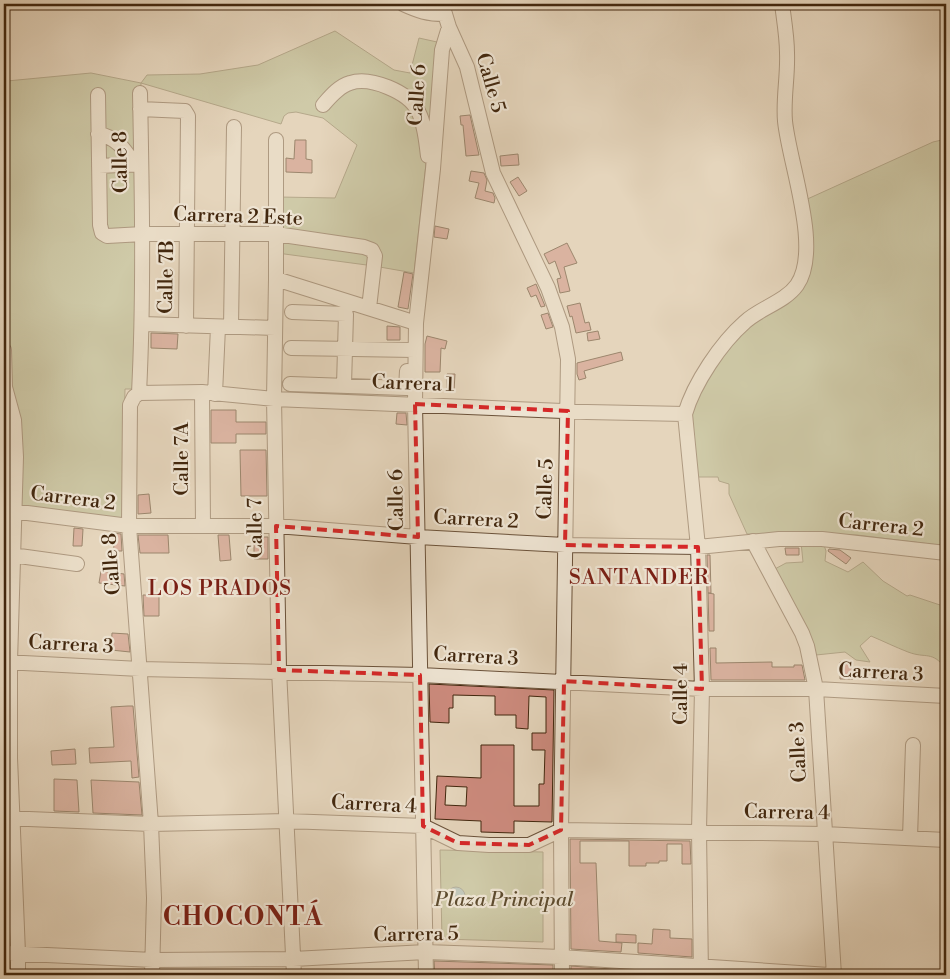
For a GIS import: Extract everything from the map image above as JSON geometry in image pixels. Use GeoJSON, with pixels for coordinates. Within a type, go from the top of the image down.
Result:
{"type":"FeatureCollection","features":[{"type":"Feature","properties":{"kind":"street"},"geometry":{"type":"LineString","coordinates":[[403,4],[419,12],[445,15]]}},
{"type":"Feature","properties":{"kind":"street"},"geometry":{"type":"LineString","coordinates":[[685,414],[690,398],[714,357],[745,322],[784,297],[795,287],[803,276],[807,261],[801,196],[785,119],[787,53],[782,4]]}},
{"type":"Feature","properties":{"kind":"street","name":"Calle 6"},"geometry":{"type":"LineString","coordinates":[[426,975],[418,537],[412,350],[433,169],[445,15]]}},
{"type":"Feature","properties":{"kind":"street","name":"Calle 5"},"geometry":{"type":"LineString","coordinates":[[445,15],[467,67],[493,173],[548,288],[562,327],[568,359],[561,830],[562,975]]}},
{"type":"Feature","properties":{"kind":"street"},"geometry":{"type":"LineString","coordinates":[[323,105],[350,82],[382,85],[397,91],[410,99],[418,111],[424,125],[429,158],[433,169]]}},
{"type":"Feature","properties":{"kind":"street","name":"Calle 8"},"geometry":{"type":"LineString","coordinates":[[140,93],[138,164],[143,234],[142,324],[139,393],[134,397],[130,405],[129,526],[151,824],[154,898],[152,975]]}},
{"type":"Feature","properties":{"kind":"street"},"geometry":{"type":"LineString","coordinates":[[98,94],[99,166],[138,164]]}},
{"type":"Feature","properties":{"kind":"street","name":"Calle 7B"},"geometry":{"type":"LineString","coordinates":[[140,109],[185,111],[188,116],[186,326]]}},
{"type":"Feature","properties":{"kind":"street","name":"Calle 7A"},"geometry":{"type":"LineString","coordinates":[[203,526],[209,393],[224,327],[232,234],[234,127]]}},
{"type":"Feature","properties":{"kind":"street"},"geometry":{"type":"LineString","coordinates":[[98,134],[115,140],[138,164]]}},
{"type":"Feature","properties":{"kind":"street","name":"Calle 7"},"geometry":{"type":"LineString","coordinates":[[276,140],[274,399],[279,670],[294,975]]}},
{"type":"Feature","properties":{"kind":"street","name":"Carrera 2 Este"},"geometry":{"type":"LineString","coordinates":[[99,166],[100,225],[102,233],[107,236],[143,234],[276,234],[364,247],[372,250],[375,256],[369,308]]}},
{"type":"Feature","properties":{"kind":"street"},"geometry":{"type":"LineString","coordinates":[[276,279],[416,322]]}},
{"type":"Feature","properties":{"kind":"street"},"geometry":{"type":"LineString","coordinates":[[292,312],[346,314],[344,385]]}},
{"type":"Feature","properties":{"kind":"street"},"geometry":{"type":"LineString","coordinates":[[142,324],[275,328]]}},
{"type":"Feature","properties":{"kind":"street"},"geometry":{"type":"LineString","coordinates":[[290,384],[406,388],[412,350],[291,348]]}},
{"type":"Feature","properties":{"kind":"street"},"geometry":{"type":"LineString","coordinates":[[4,350],[5,387],[14,420],[16,457],[8,511],[12,555],[7,662],[7,757],[8,818],[18,975]]}},
{"type":"Feature","properties":{"kind":"street","name":"Carrera 1"},"geometry":{"type":"LineString","coordinates":[[139,393],[209,393],[274,399],[685,414]]}},
{"type":"Feature","properties":{"kind":"street","name":"Calle 4"},"geometry":{"type":"LineString","coordinates":[[685,414],[698,547],[702,689],[699,831],[701,971]]}},
{"type":"Feature","properties":{"kind":"street","name":"Carrera 2"},"geometry":{"type":"LineString","coordinates":[[8,511],[129,526],[276,526],[418,537],[565,545],[698,547],[779,539],[822,539],[946,553]]}},
{"type":"Feature","properties":{"kind":"street","name":"Calle 3"},"geometry":{"type":"LineString","coordinates":[[753,541],[802,633],[807,646],[816,689],[834,975]]}},
{"type":"Feature","properties":{"kind":"street"},"geometry":{"type":"LineString","coordinates":[[12,555],[77,564]]}},
{"type":"Feature","properties":{"kind":"street","name":"Carrera 3"},"geometry":{"type":"LineString","coordinates":[[7,662],[140,668],[420,675],[702,689],[816,689],[946,696]]}},
{"type":"Feature","properties":{"kind":"street"},"geometry":{"type":"LineString","coordinates":[[910,838],[913,745]]}},
{"type":"Feature","properties":{"kind":"street","name":"Carrera 4"},"geometry":{"type":"LineString","coordinates":[[8,818],[151,824],[286,821],[423,826],[458,843],[489,845],[529,845],[561,830],[824,834],[946,840]]}},
{"type":"Feature","properties":{"kind":"street","name":"Carrera 5"},"geometry":{"type":"LineString","coordinates":[[4,953],[153,960],[293,959],[426,952],[561,957],[701,971],[830,975]]}},
{"type":"Feature","properties":{"kind":"highlighted area"},"geometry":{"type":"Polygon","coordinates":[[[415,404],[568,411],[565,545],[698,547],[702,689],[564,681],[561,830],[529,845],[458,843],[423,826],[420,675],[279,670],[276,526],[418,537],[415,404]]]}},
{"type":"Feature","properties":{"kind":"green space"},"geometry":{"type":"Polygon","coordinates":[[[335,31],[394,70],[410,73],[419,38],[437,42],[431,118],[414,273],[277,253],[279,197],[335,198],[357,145],[323,118],[296,112],[288,113],[284,116],[281,124],[141,83],[147,75],[200,74],[258,65],[335,31]]]}},
{"type":"Feature","properties":{"kind":"green space"},"geometry":{"type":"Polygon","coordinates":[[[91,73],[141,83],[134,389],[125,389],[122,518],[74,516],[18,506],[6,294],[4,187],[7,81],[91,73]]]}},
{"type":"Feature","properties":{"kind":"green space"},"geometry":{"type":"Polygon","coordinates":[[[946,139],[946,546],[857,535],[747,534],[729,494],[729,484],[719,481],[718,477],[697,477],[690,418],[692,402],[738,332],[807,269],[803,201],[933,142],[946,139]]]}},
{"type":"Feature","properties":{"kind":"green space"},"geometry":{"type":"Polygon","coordinates":[[[4,514],[7,516],[5,620],[4,620],[4,514]]]}},
{"type":"Feature","properties":{"kind":"green space"},"geometry":{"type":"Polygon","coordinates":[[[801,542],[823,542],[826,551],[825,561],[848,572],[863,562],[883,581],[907,596],[910,595],[946,607],[946,669],[933,657],[908,652],[871,636],[860,646],[870,662],[856,660],[845,652],[816,655],[773,570],[786,563],[803,562],[801,542]]]}},
{"type":"Feature","properties":{"kind":"green space","name":"Plaza Principal"},"geometry":{"type":"Polygon","coordinates":[[[440,850],[543,852],[543,942],[442,939],[440,850]]]}},
{"type":"Feature","properties":{"kind":"water"},"geometry":{"type":"Polygon","coordinates":[[[456,887],[462,890],[465,896],[462,902],[456,905],[450,902],[447,896],[450,890],[456,887]]]}},
{"type":"Feature","properties":{"kind":"building"},"geometry":{"type":"Polygon","coordinates":[[[470,115],[479,155],[466,156],[463,125],[461,125],[460,116],[470,115]]]}},
{"type":"Feature","properties":{"kind":"building"},"geometry":{"type":"Polygon","coordinates":[[[295,140],[306,140],[306,159],[312,160],[312,173],[286,172],[286,158],[294,159],[295,140]]]}},
{"type":"Feature","properties":{"kind":"building"},"geometry":{"type":"Polygon","coordinates":[[[518,154],[519,165],[501,166],[500,156],[518,154]]]}},
{"type":"Feature","properties":{"kind":"building"},"geometry":{"type":"Polygon","coordinates":[[[471,171],[484,173],[487,180],[485,191],[493,193],[494,203],[475,198],[479,183],[469,181],[471,171]]]}},
{"type":"Feature","properties":{"kind":"building"},"geometry":{"type":"Polygon","coordinates":[[[518,177],[527,191],[519,196],[510,182],[518,177]]]}},
{"type":"Feature","properties":{"kind":"building"},"geometry":{"type":"Polygon","coordinates":[[[435,226],[449,229],[447,239],[434,237],[435,226]]]}},
{"type":"Feature","properties":{"kind":"building"},"geometry":{"type":"Polygon","coordinates":[[[567,243],[577,263],[564,267],[570,291],[560,293],[557,279],[561,278],[555,261],[549,264],[544,254],[567,243]]]}},
{"type":"Feature","properties":{"kind":"building"},"geometry":{"type":"Polygon","coordinates":[[[404,272],[413,274],[408,309],[398,307],[404,272]]]}},
{"type":"Feature","properties":{"kind":"building"},"geometry":{"type":"Polygon","coordinates":[[[536,284],[545,306],[541,307],[536,295],[531,297],[527,288],[536,284]]]}},
{"type":"Feature","properties":{"kind":"building"},"geometry":{"type":"Polygon","coordinates":[[[580,303],[585,323],[589,322],[591,330],[576,333],[572,316],[570,317],[567,306],[580,303]]]}},
{"type":"Feature","properties":{"kind":"building"},"geometry":{"type":"Polygon","coordinates":[[[548,313],[553,327],[546,329],[541,315],[548,313]]]}},
{"type":"Feature","properties":{"kind":"building"},"geometry":{"type":"Polygon","coordinates":[[[387,326],[400,327],[400,340],[387,340],[387,326]]]}},
{"type":"Feature","properties":{"kind":"building"},"geometry":{"type":"Polygon","coordinates":[[[598,331],[600,339],[588,341],[587,333],[598,331]]]}},
{"type":"Feature","properties":{"kind":"building"},"geometry":{"type":"Polygon","coordinates":[[[151,333],[178,334],[177,349],[151,348],[151,333]]]}},
{"type":"Feature","properties":{"kind":"building"},"geometry":{"type":"Polygon","coordinates":[[[427,336],[447,341],[445,349],[441,348],[440,372],[425,372],[425,344],[427,336]]]}},
{"type":"Feature","properties":{"kind":"building"},"geometry":{"type":"Polygon","coordinates":[[[621,352],[623,360],[584,371],[586,378],[579,380],[577,363],[621,352]]]}},
{"type":"Feature","properties":{"kind":"building"},"geometry":{"type":"Polygon","coordinates":[[[447,374],[455,374],[454,391],[447,390],[447,374]]]}},
{"type":"Feature","properties":{"kind":"building"},"geometry":{"type":"Polygon","coordinates":[[[211,410],[236,410],[236,422],[266,422],[266,434],[236,434],[236,443],[211,443],[211,410]]]}},
{"type":"Feature","properties":{"kind":"building"},"geometry":{"type":"Polygon","coordinates":[[[397,413],[406,413],[407,425],[396,424],[397,413]]]}},
{"type":"Feature","properties":{"kind":"building"},"geometry":{"type":"Polygon","coordinates":[[[240,450],[266,450],[267,496],[241,496],[240,450]]]}},
{"type":"Feature","properties":{"kind":"building"},"geometry":{"type":"Polygon","coordinates":[[[149,494],[151,513],[138,514],[138,495],[149,494]]]}},
{"type":"Feature","properties":{"kind":"building"},"geometry":{"type":"Polygon","coordinates":[[[74,528],[83,529],[82,546],[73,546],[74,528]]]}},
{"type":"Feature","properties":{"kind":"building"},"geometry":{"type":"Polygon","coordinates":[[[113,533],[121,534],[122,551],[114,551],[113,533]]]}},
{"type":"Feature","properties":{"kind":"building"},"geometry":{"type":"Polygon","coordinates":[[[138,535],[168,535],[169,553],[140,553],[138,535]]]}},
{"type":"Feature","properties":{"kind":"building"},"geometry":{"type":"Polygon","coordinates":[[[218,535],[229,535],[231,560],[220,561],[218,535]]]}},
{"type":"Feature","properties":{"kind":"building"},"geometry":{"type":"Polygon","coordinates":[[[254,537],[268,537],[268,559],[254,559],[254,537]]]}},
{"type":"Feature","properties":{"kind":"building"},"geometry":{"type":"Polygon","coordinates":[[[785,548],[799,548],[799,555],[786,555],[785,548]]]}},
{"type":"Feature","properties":{"kind":"building"},"geometry":{"type":"Polygon","coordinates":[[[829,549],[840,550],[851,558],[846,564],[828,551],[829,549]]]}},
{"type":"Feature","properties":{"kind":"building"},"geometry":{"type":"Polygon","coordinates":[[[707,555],[710,555],[711,593],[708,593],[707,555]]]}},
{"type":"Feature","properties":{"kind":"building"},"geometry":{"type":"Polygon","coordinates":[[[101,571],[124,574],[125,586],[99,583],[101,571]]]}},
{"type":"Feature","properties":{"kind":"building"},"geometry":{"type":"Polygon","coordinates":[[[708,593],[714,594],[714,631],[709,631],[708,593]]]}},
{"type":"Feature","properties":{"kind":"building"},"geometry":{"type":"Polygon","coordinates":[[[143,595],[159,595],[159,616],[144,616],[143,595]]]}},
{"type":"Feature","properties":{"kind":"building"},"geometry":{"type":"Polygon","coordinates":[[[112,633],[128,634],[130,652],[111,650],[112,633]]]}},
{"type":"Feature","properties":{"kind":"building"},"geometry":{"type":"Polygon","coordinates":[[[710,648],[716,648],[716,663],[772,662],[772,667],[802,665],[805,680],[711,680],[710,648]]]}},
{"type":"Feature","properties":{"kind":"building"},"geometry":{"type":"Polygon","coordinates":[[[840,662],[852,662],[853,679],[840,679],[840,662]]]}},
{"type":"Feature","properties":{"kind":"building"},"geometry":{"type":"Polygon","coordinates":[[[429,684],[554,690],[552,822],[514,821],[514,833],[481,832],[481,821],[435,819],[437,776],[481,778],[481,745],[514,745],[514,806],[539,806],[539,784],[544,784],[545,750],[532,750],[532,733],[546,733],[546,697],[529,696],[528,729],[516,728],[516,715],[495,715],[495,696],[453,695],[453,708],[449,708],[449,723],[430,722],[429,684]],[[446,786],[445,805],[466,806],[467,787],[446,786]]]}},
{"type":"Feature","properties":{"kind":"building"},"geometry":{"type":"Polygon","coordinates":[[[133,706],[139,777],[132,778],[131,761],[90,763],[89,748],[114,747],[111,707],[133,706]]]}},
{"type":"Feature","properties":{"kind":"building"},"geometry":{"type":"Polygon","coordinates":[[[75,749],[76,764],[52,765],[51,751],[75,749]]]}},
{"type":"Feature","properties":{"kind":"building"},"geometry":{"type":"Polygon","coordinates":[[[54,779],[77,780],[79,812],[54,811],[54,779]]]}},
{"type":"Feature","properties":{"kind":"building"},"geometry":{"type":"Polygon","coordinates":[[[91,780],[139,782],[142,815],[93,813],[91,780]]]}},
{"type":"Feature","properties":{"kind":"building"},"geometry":{"type":"Polygon","coordinates":[[[570,839],[690,841],[691,864],[682,864],[682,844],[667,844],[667,861],[646,863],[646,866],[629,866],[629,841],[580,841],[580,863],[596,863],[599,941],[622,943],[621,952],[571,949],[570,839]]]}},
{"type":"Feature","properties":{"kind":"building"},"geometry":{"type":"Polygon","coordinates":[[[653,929],[670,930],[670,938],[692,939],[692,957],[638,953],[638,943],[652,944],[653,929]]]}},
{"type":"Feature","properties":{"kind":"building"},"geometry":{"type":"Polygon","coordinates":[[[616,934],[636,935],[636,943],[616,942],[616,934]]]}},
{"type":"Feature","properties":{"kind":"building"},"geometry":{"type":"Polygon","coordinates":[[[434,961],[553,965],[553,975],[448,971],[448,975],[435,975],[434,961]]]}},
{"type":"Feature","properties":{"kind":"building"},"geometry":{"type":"Polygon","coordinates":[[[571,966],[692,975],[612,975],[594,973],[594,975],[571,975],[571,966]]]}},
{"type":"Feature","properties":{"kind":"district","name":"SANTANDER"},"geometry":{"type":"Point","coordinates":[639,578]}},
{"type":"Feature","properties":{"kind":"district","name":"LOS PRADOS"},"geometry":{"type":"Point","coordinates":[220,589]}},
{"type":"Feature","properties":{"kind":"district","name":"CHOCONTÁ"},"geometry":{"type":"Point","coordinates":[243,917]}}]}
